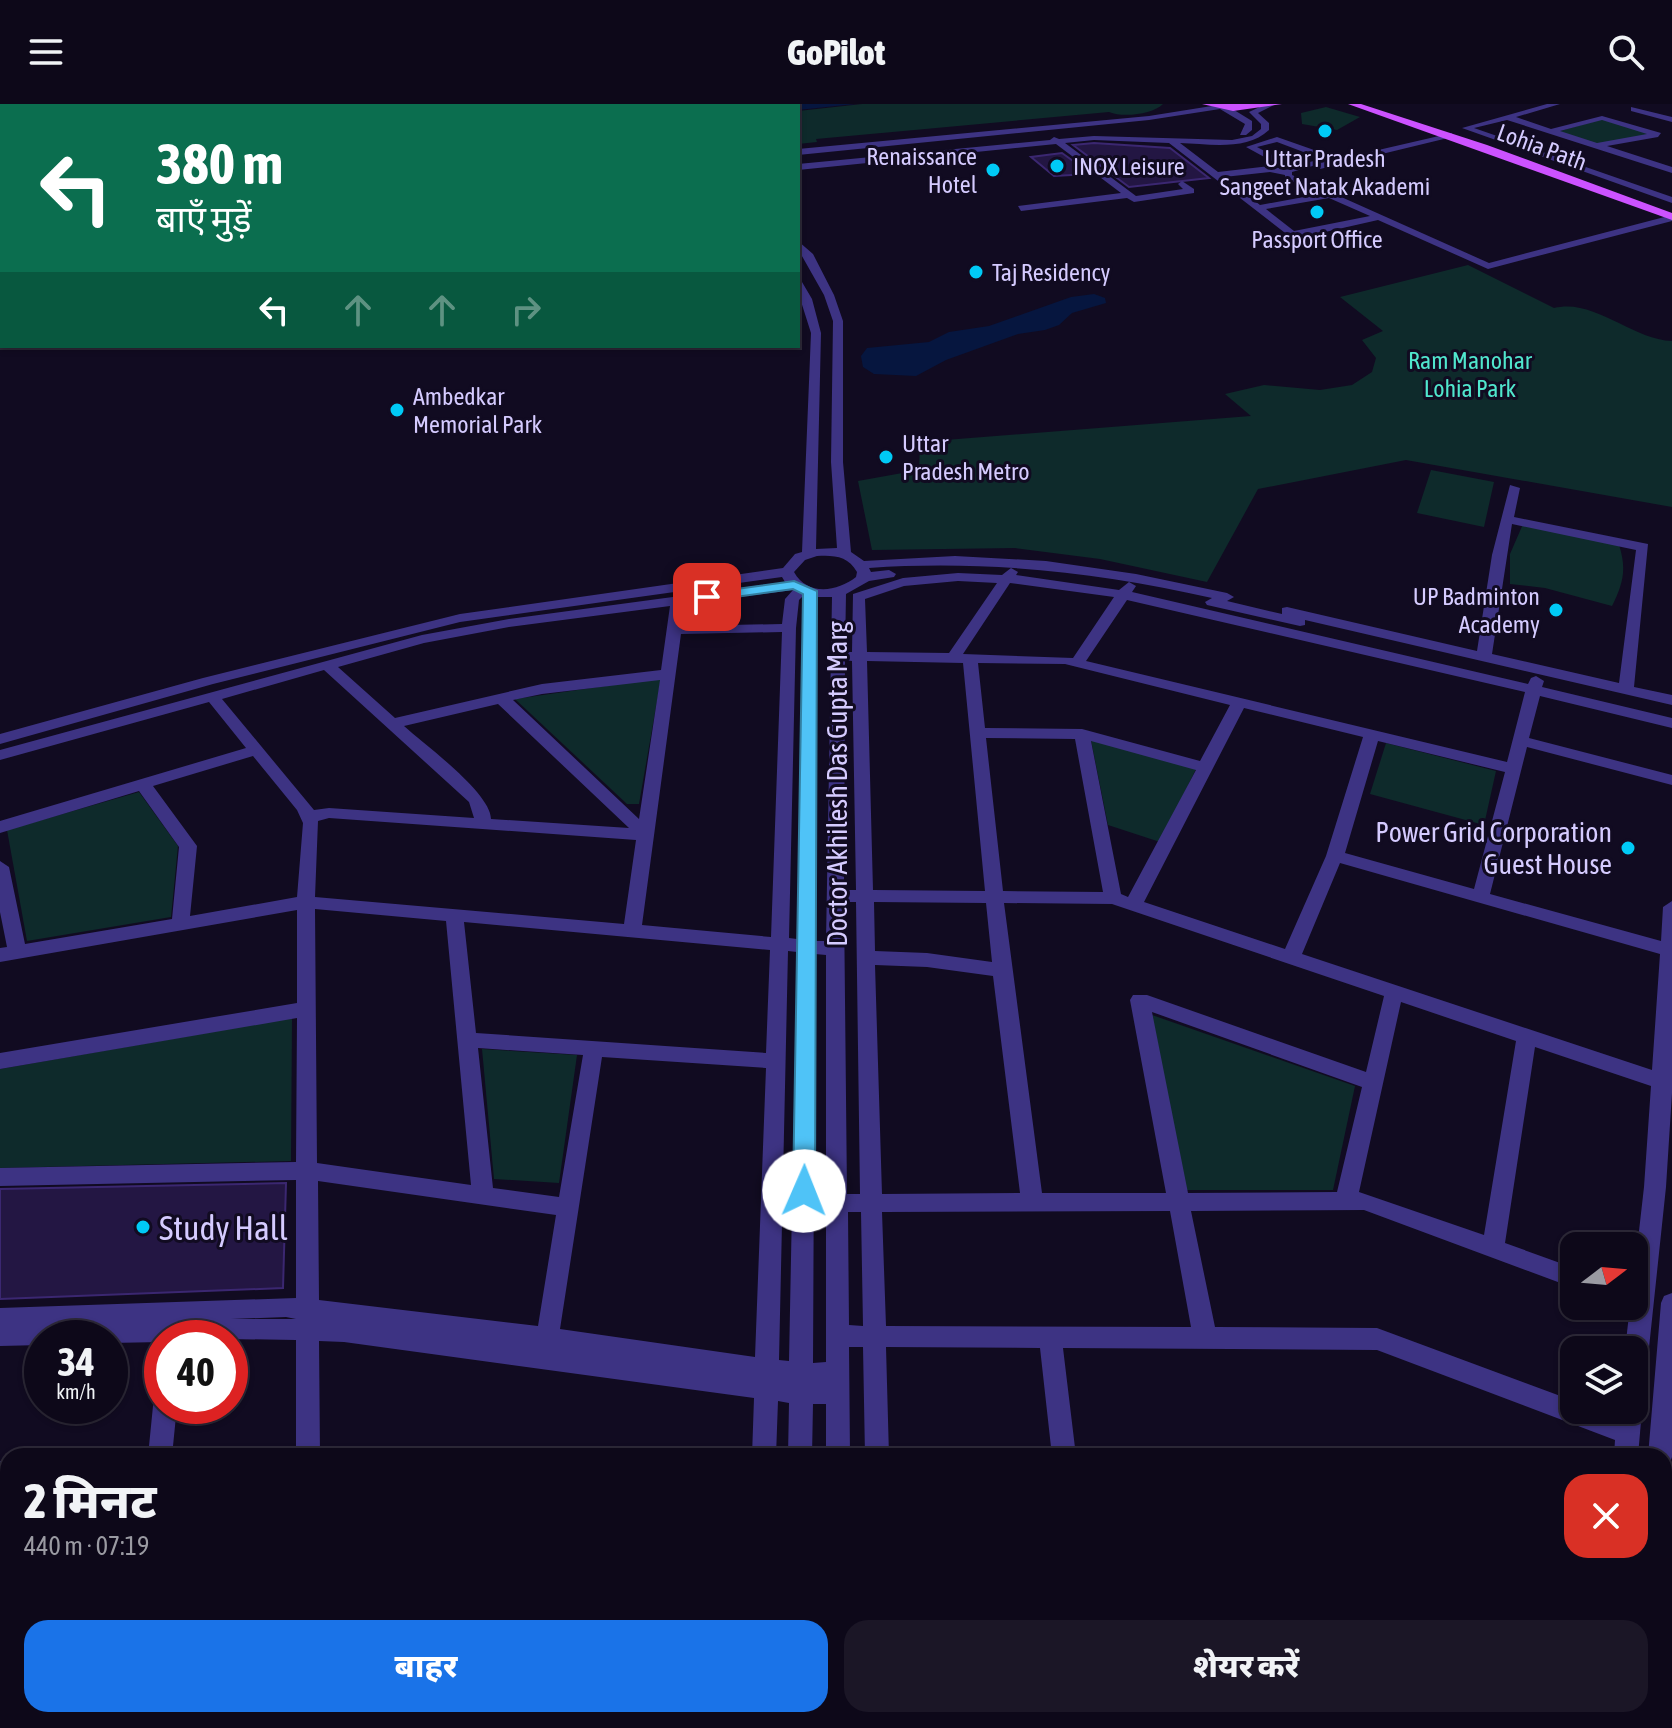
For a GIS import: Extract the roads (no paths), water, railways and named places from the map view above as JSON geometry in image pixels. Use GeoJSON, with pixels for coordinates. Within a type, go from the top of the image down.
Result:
{"type":"FeatureCollection","features":[{"type":"Feature","properties":{"kind":"main road"},"geometry":{"type":"LineString","coordinates":[[1206,104],[1220,107],[1278,104]]}},
{"type":"Feature","properties":{"kind":"main road","name":"Lohia Path"},"geometry":{"type":"LineString","coordinates":[[1352,104],[1448,133],[1466,135],[1672,210]]}},
{"type":"Feature","properties":{"kind":"main road","name":"Lohia Path"},"geometry":{"type":"LineString","coordinates":[[1376,104],[1448,133]]}},
{"type":"Feature","properties":{"kind":"main road","name":"Lohia Path"},"geometry":{"type":"LineString","coordinates":[[1466,135],[1672,218]]}},
{"type":"Feature","properties":{"kind":"street"},"geometry":{"type":"LineString","coordinates":[[800,150],[1136,117],[1154,114],[1168,104]]}},
{"type":"Feature","properties":{"kind":"street"},"geometry":{"type":"LineString","coordinates":[[1510,104],[1531,111]]}},
{"type":"Feature","properties":{"kind":"street"},"geometry":{"type":"LineString","coordinates":[[1466,135],[1507,117],[1555,104]]}},
{"type":"Feature","properties":{"kind":"street"},"geometry":{"type":"LineString","coordinates":[[1653,104],[1634,109],[1672,120]]}},
{"type":"Feature","properties":{"kind":"street"},"geometry":{"type":"LineString","coordinates":[[1053,138],[1223,143],[1255,138],[1267,127],[1253,112],[1270,105]]}},
{"type":"Feature","properties":{"kind":"street"},"geometry":{"type":"LineString","coordinates":[[800,150],[1149,118],[1220,107],[1246,121],[1249,128],[1235,136],[1133,133],[1053,138],[800,164]]}},
{"type":"Feature","properties":{"kind":"street"},"geometry":{"type":"LineString","coordinates":[[1507,117],[1672,170]]}},
{"type":"Feature","properties":{"kind":"street"},"geometry":{"type":"LineString","coordinates":[[1551,131],[1602,118],[1658,135],[1597,146]]}},
{"type":"Feature","properties":{"kind":"street"},"geometry":{"type":"LineString","coordinates":[[1215,178],[1270,169],[1290,173],[1448,133]]}},
{"type":"Feature","properties":{"kind":"street"},"geometry":{"type":"LineString","coordinates":[[1466,135],[1672,200]]}},
{"type":"Feature","properties":{"kind":"street"},"geometry":{"type":"LineString","coordinates":[[1053,138],[1126,192]]}},
{"type":"Feature","properties":{"kind":"street"},"geometry":{"type":"LineString","coordinates":[[1290,173],[1331,159],[1277,139],[1250,147],[1278,162],[1290,173],[1329,195],[1488,266],[1672,218]]}},
{"type":"Feature","properties":{"kind":"street"},"geometry":{"type":"LineString","coordinates":[[1171,140],[1215,178],[1292,234],[1380,217]]}},
{"type":"Feature","properties":{"kind":"street"},"geometry":{"type":"LineString","coordinates":[[1647,162],[1672,158]]}},
{"type":"Feature","properties":{"kind":"street"},"geometry":{"type":"LineString","coordinates":[[1021,208],[1195,182]]}},
{"type":"Feature","properties":{"kind":"street"},"geometry":{"type":"LineString","coordinates":[[1659,195],[1672,191]]}},
{"type":"Feature","properties":{"kind":"street"},"geometry":{"type":"LineString","coordinates":[[1259,208],[1329,195]]}},
{"type":"Feature","properties":{"kind":"street"},"geometry":{"type":"LineString","coordinates":[[1656,222],[1672,229]]}},
{"type":"Feature","properties":{"kind":"street"},"geometry":{"type":"LineString","coordinates":[[800,246],[808,254],[825,286],[838,321],[837,462],[844,554],[862,572],[928,567],[1126,590],[1535,684],[1672,711]]}},
{"type":"Feature","properties":{"kind":"street"},"geometry":{"type":"LineString","coordinates":[[800,262],[825,286]]}},
{"type":"Feature","properties":{"kind":"street"},"geometry":{"type":"LineString","coordinates":[[800,287],[807,299],[816,333],[809,553]]}},
{"type":"Feature","properties":{"kind":"street"},"geometry":{"type":"LineString","coordinates":[[1484,656],[1514,488]]}},
{"type":"Feature","properties":{"kind":"street"},"geometry":{"type":"LineString","coordinates":[[1507,519],[1643,547],[1626,689]]}},
{"type":"Feature","properties":{"kind":"street"},"geometry":{"type":"LineString","coordinates":[[764,1448],[789,628],[792,599],[798,584],[793,561],[809,553],[844,554]]}},
{"type":"Feature","properties":{"kind":"street"},"geometry":{"type":"LineString","coordinates":[[0,739],[208,681],[460,618],[798,584],[839,592],[862,572],[929,558],[980,558],[1102,571],[1672,700]]}},
{"type":"Feature","properties":{"kind":"street"},"geometry":{"type":"LineString","coordinates":[[877,1448],[858,597],[874,588],[912,580],[1009,575]]}},
{"type":"Feature","properties":{"kind":"street"},"geometry":{"type":"LineString","coordinates":[[1009,575],[962,658],[978,733],[993,897],[1032,1202]]}},
{"type":"Feature","properties":{"kind":"street"},"geometry":{"type":"LineString","coordinates":[[0,755],[326,664],[476,629],[798,584]]}},
{"type":"Feature","properties":{"kind":"street","name":"Doctor Akhilesh Das Gupta Marg"},"geometry":{"type":"LineString","coordinates":[[798,584],[808,947],[800,1448]]}},
{"type":"Feature","properties":{"kind":"street"},"geometry":{"type":"LineString","coordinates":[[1077,663],[1126,590]]}},
{"type":"Feature","properties":{"kind":"street","name":"Doctor Akhilesh Das Gupta Marg"},"geometry":{"type":"LineString","coordinates":[[838,1448],[835,896],[839,592]]}},
{"type":"Feature","properties":{"kind":"street"},"geometry":{"type":"LineString","coordinates":[[632,931],[678,601]]}},
{"type":"Feature","properties":{"kind":"street"},"geometry":{"type":"LineString","coordinates":[[674,630],[789,628]]}},
{"type":"Feature","properties":{"kind":"street"},"geometry":{"type":"LineString","coordinates":[[836,656],[1077,663],[1514,769]]}},
{"type":"Feature","properties":{"kind":"street"},"geometry":{"type":"LineString","coordinates":[[326,664],[475,799],[483,813],[482,824]]}},
{"type":"Feature","properties":{"kind":"street"},"geometry":{"type":"LineString","coordinates":[[391,724],[500,697],[668,674]]}},
{"type":"Feature","properties":{"kind":"street"},"geometry":{"type":"LineString","coordinates":[[1535,684],[1672,723]]}},
{"type":"Feature","properties":{"kind":"street"},"geometry":{"type":"LineString","coordinates":[[1481,896],[1535,684]]}},
{"type":"Feature","properties":{"kind":"street"},"geometry":{"type":"LineString","coordinates":[[212,696],[311,823],[306,902],[308,1448]]}},
{"type":"Feature","properties":{"kind":"street"},"geometry":{"type":"LineString","coordinates":[[500,697],[646,835]]}},
{"type":"Feature","properties":{"kind":"street"},"geometry":{"type":"LineString","coordinates":[[1133,905],[1239,702]]}},
{"type":"Feature","properties":{"kind":"street"},"geometry":{"type":"LineString","coordinates":[[978,733],[1082,734],[1205,767]]}},
{"type":"Feature","properties":{"kind":"street"},"geometry":{"type":"LineString","coordinates":[[1291,957],[1335,856],[1372,733]]}},
{"type":"Feature","properties":{"kind":"street"},"geometry":{"type":"LineString","coordinates":[[1082,734],[1113,898]]}},
{"type":"Feature","properties":{"kind":"street"},"geometry":{"type":"LineString","coordinates":[[1521,741],[1672,780]]}},
{"type":"Feature","properties":{"kind":"street"},"geometry":{"type":"LineString","coordinates":[[0,827],[256,750]]}},
{"type":"Feature","properties":{"kind":"street"},"geometry":{"type":"LineString","coordinates":[[143,784],[188,846],[180,924]]}},
{"type":"Feature","properties":{"kind":"street"},"geometry":{"type":"LineString","coordinates":[[309,817],[329,813],[646,835]]}},
{"type":"Feature","properties":{"kind":"street"},"geometry":{"type":"LineString","coordinates":[[1335,856],[1669,950]]}},
{"type":"Feature","properties":{"kind":"street"},"geometry":{"type":"LineString","coordinates":[[0,867],[8,953],[306,902],[836,949]]}},
{"type":"Feature","properties":{"kind":"street"},"geometry":{"type":"LineString","coordinates":[[835,896],[1113,898],[1667,1083]]}},
{"type":"Feature","properties":{"kind":"street"},"geometry":{"type":"LineString","coordinates":[[1648,1234],[1667,1083],[1672,907]]}},
{"type":"Feature","properties":{"kind":"street"},"geometry":{"type":"LineString","coordinates":[[454,915],[483,1195]]}},
{"type":"Feature","properties":{"kind":"street"},"geometry":{"type":"LineString","coordinates":[[868,958],[927,960],[1002,970]]}},
{"type":"Feature","properties":{"kind":"street"},"geometry":{"type":"LineString","coordinates":[[1346,1201],[1394,992]]}},
{"type":"Feature","properties":{"kind":"street"},"geometry":{"type":"LineString","coordinates":[[1205,1338],[1140,1000],[1373,1083]]}},
{"type":"Feature","properties":{"kind":"street"},"geometry":{"type":"LineString","coordinates":[[0,1061],[307,1009]]}},
{"type":"Feature","properties":{"kind":"street"},"geometry":{"type":"LineString","coordinates":[[1493,1248],[1527,1036]]}},
{"type":"Feature","properties":{"kind":"street"},"geometry":{"type":"LineString","coordinates":[[467,1040],[777,1061]]}},
{"type":"Feature","properties":{"kind":"street"},"geometry":{"type":"LineString","coordinates":[[546,1348],[594,1047]]}},
{"type":"Feature","properties":{"kind":"street"},"geometry":{"type":"LineString","coordinates":[[0,1177],[308,1171],[568,1207]]}},
{"type":"Feature","properties":{"kind":"street"},"geometry":{"type":"LineString","coordinates":[[837,1203],[1364,1201],[1560,1273]]}},
{"type":"Feature","properties":{"kind":"street"},"geometry":{"type":"LineString","coordinates":[[1661,1448],[1672,1303]]}},
{"type":"Feature","properties":{"kind":"street"},"geometry":{"type":"LineString","coordinates":[[1648,1305],[1671,1314]]}},
{"type":"Feature","properties":{"kind":"street"},"geometry":{"type":"LineString","coordinates":[[0,1318],[144,1325]]}},
{"type":"Feature","properties":{"kind":"street"},"geometry":{"type":"LineString","coordinates":[[248,1323],[309,1320],[344,1331],[546,1348],[801,1383],[838,1383]]}},
{"type":"Feature","properties":{"kind":"street"},"geometry":{"type":"LineString","coordinates":[[0,1335],[144,1328]]}},
{"type":"Feature","properties":{"kind":"street"},"geometry":{"type":"LineString","coordinates":[[837,1336],[1377,1339],[1628,1433]]}},
{"type":"Feature","properties":{"kind":"street"},"geometry":{"type":"LineString","coordinates":[[1050,1337],[1063,1448]]}},
{"type":"Feature","properties":{"kind":"street"},"geometry":{"type":"LineString","coordinates":[[161,1448],[163,1424]]}},
{"type":"Feature","properties":{"kind":"water"},"geometry":{"type":"Polygon","coordinates":[[[800,104],[855,104],[800,110],[800,104]]]}},
{"type":"Feature","properties":{"kind":"water"},"geometry":{"type":"Polygon","coordinates":[[[1094,294],[1105,298],[1106,303],[1072,313],[1059,325],[1045,330],[1018,334],[946,360],[916,376],[874,374],[863,367],[861,356],[867,348],[929,342],[949,332],[989,326],[1071,297],[1094,294]]]}},
{"type":"Feature","properties":{"kind":"place","name":"Uttar Pradesh Sangeet Natak Akademi"},"geometry":{"type":"Point","coordinates":[1325,131]}},
{"type":"Feature","properties":{"kind":"place","name":"INOX Leisure"},"geometry":{"type":"Point","coordinates":[1057,166]}},
{"type":"Feature","properties":{"kind":"place","name":"Renaissance Hotel"},"geometry":{"type":"Point","coordinates":[993,170]}},
{"type":"Feature","properties":{"kind":"place","name":"Passport Office"},"geometry":{"type":"Point","coordinates":[1317,212]}},
{"type":"Feature","properties":{"kind":"place","name":"Taj Residency"},"geometry":{"type":"Point","coordinates":[976,272]}},
{"type":"Feature","properties":{"kind":"place","name":"Ambedkar Memorial Park"},"geometry":{"type":"Point","coordinates":[397,410]}},
{"type":"Feature","properties":{"kind":"place","name":"Uttar Pradesh Metro"},"geometry":{"type":"Point","coordinates":[886,457]}},
{"type":"Feature","properties":{"kind":"place","name":"UP Badminton Academy"},"geometry":{"type":"Point","coordinates":[1556,610]}},
{"type":"Feature","properties":{"kind":"place","name":"Power Grid Corporation Guest House"},"geometry":{"type":"Point","coordinates":[1628,848]}},
{"type":"Feature","properties":{"kind":"place","name":"Study Hall"},"geometry":{"type":"Point","coordinates":[143,1227]}},
{"type":"Feature","properties":{"kind":"park label","name":"Ram Manohar Lohia Park"},"geometry":{"type":"Point","coordinates":[1470,374]}}]}
